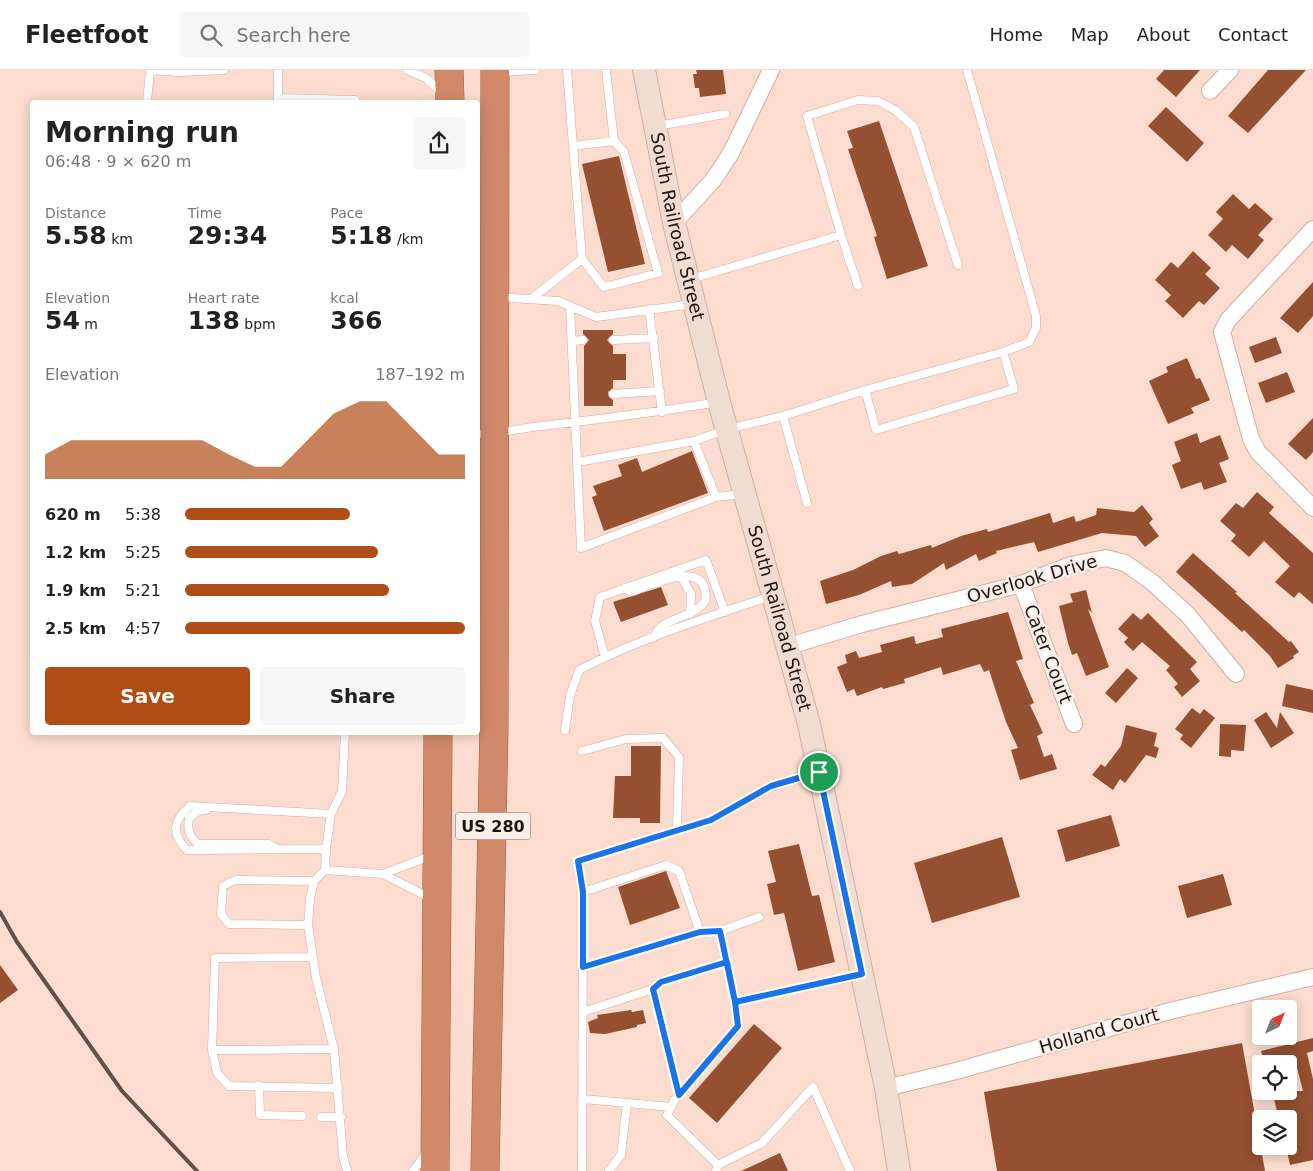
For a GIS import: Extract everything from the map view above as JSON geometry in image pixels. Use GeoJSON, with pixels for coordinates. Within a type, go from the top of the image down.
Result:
{"type":"FeatureCollection","features":[{"type":"Feature","properties":{"kind":"highway"},"geometry":{"type":"LineString","coordinates":[[449,70],[450,100]]}},
{"type":"Feature","properties":{"kind":"highway","name":"US 280"},"geometry":{"type":"LineString","coordinates":[[486,1171],[490,870],[494,802],[485,434],[494,297],[495,71]]}},
{"type":"Feature","properties":{"kind":"highway","name":"US 280"},"geometry":{"type":"LineString","coordinates":[[435,1171],[438,735]]}},
{"type":"Feature","properties":{"kind":"street","name":"South Railroad Street"},"geometry":{"type":"LineString","coordinates":[[644,70],[674,223],[786,647],[809,724],[886,1088],[899,1171]]}},
{"type":"Feature","properties":{"kind":"street"},"geometry":{"type":"LineString","coordinates":[[674,223],[714,179],[731,153],[771,70]]}},
{"type":"Feature","properties":{"kind":"street"},"geometry":{"type":"LineString","coordinates":[[1210,91],[1230,70]]}},
{"type":"Feature","properties":{"kind":"street"},"geometry":{"type":"LineString","coordinates":[[1311,502],[1258,452],[1251,439],[1222,332],[1228,320],[1313,228]]}},
{"type":"Feature","properties":{"kind":"street","name":"Overlook Drive"},"geometry":{"type":"LineString","coordinates":[[786,647],[862,624],[1021,584],[1071,565],[1106,558],[1125,563],[1152,582],[1188,615],[1236,674]]}},
{"type":"Feature","properties":{"kind":"street","name":"Cater Court"},"geometry":{"type":"LineString","coordinates":[[1021,584],[1074,724]]}},
{"type":"Feature","properties":{"kind":"street","name":"Holland Court"},"geometry":{"type":"LineString","coordinates":[[886,1088],[956,1071],[1170,1012],[1313,978]]}},
{"type":"Feature","properties":{"kind":"lane"},"geometry":{"type":"LineString","coordinates":[[147,100],[150,70],[179,72],[224,70]]}},
{"type":"Feature","properties":{"kind":"lane"},"geometry":{"type":"LineString","coordinates":[[278,70],[278,100],[355,100]]}},
{"type":"Feature","properties":{"kind":"lane"},"geometry":{"type":"LineString","coordinates":[[407,70],[426,78],[448,100]]}},
{"type":"Feature","properties":{"kind":"lane"},"geometry":{"type":"LineString","coordinates":[[495,71],[535,70]]}},
{"type":"Feature","properties":{"kind":"lane"},"geometry":{"type":"LineString","coordinates":[[567,70],[582,259],[604,287],[658,273],[624,152],[614,141],[606,70]]}},
{"type":"Feature","properties":{"kind":"lane"},"geometry":{"type":"LineString","coordinates":[[578,462],[694,441],[728,429],[783,416],[865,390],[1003,352],[1029,342],[1036,328],[1036,316],[967,70]]}},
{"type":"Feature","properties":{"kind":"lane"},"geometry":{"type":"LineString","coordinates":[[858,286],[841,235],[807,116],[858,100],[878,101],[895,110],[914,127],[958,265]]}},
{"type":"Feature","properties":{"kind":"lane"},"geometry":{"type":"LineString","coordinates":[[655,127],[726,114]]}},
{"type":"Feature","properties":{"kind":"lane"},"geometry":{"type":"LineString","coordinates":[[572,146],[614,141]]}},
{"type":"Feature","properties":{"kind":"lane"},"geometry":{"type":"LineString","coordinates":[[689,280],[841,235]]}},
{"type":"Feature","properties":{"kind":"lane"},"geometry":{"type":"LineString","coordinates":[[531,299],[582,259]]}},
{"type":"Feature","properties":{"kind":"lane"},"geometry":{"type":"LineString","coordinates":[[494,297],[558,301],[596,316],[695,304]]}},
{"type":"Feature","properties":{"kind":"lane"},"geometry":{"type":"LineString","coordinates":[[570,306],[581,548],[716,497],[745,493]]}},
{"type":"Feature","properties":{"kind":"lane"},"geometry":{"type":"LineString","coordinates":[[649,310],[662,412]]}},
{"type":"Feature","properties":{"kind":"lane"},"geometry":{"type":"LineString","coordinates":[[613,340],[654,338]]}},
{"type":"Feature","properties":{"kind":"lane"},"geometry":{"type":"LineString","coordinates":[[572,341],[584,340]]}},
{"type":"Feature","properties":{"kind":"lane"},"geometry":{"type":"LineString","coordinates":[[865,390],[876,430],[1014,389],[1003,352]]}},
{"type":"Feature","properties":{"kind":"lane"},"geometry":{"type":"LineString","coordinates":[[613,394],[660,391]]}},
{"type":"Feature","properties":{"kind":"lane"},"geometry":{"type":"LineString","coordinates":[[574,395],[584,394]]}},
{"type":"Feature","properties":{"kind":"lane"},"geometry":{"type":"LineString","coordinates":[[485,434],[662,412],[720,402]]}},
{"type":"Feature","properties":{"kind":"lane"},"geometry":{"type":"LineString","coordinates":[[783,416],[807,503]]}},
{"type":"Feature","properties":{"kind":"lane"},"geometry":{"type":"LineString","coordinates":[[694,441],[716,497]]}},
{"type":"Feature","properties":{"kind":"lane"},"geometry":{"type":"LineString","coordinates":[[605,657],[595,621],[600,597],[706,560],[725,612]]}},
{"type":"Feature","properties":{"kind":"lane"},"geometry":{"type":"LineString","coordinates":[[681,576],[691,594],[690,614]]}},
{"type":"Feature","properties":{"kind":"lane"},"geometry":{"type":"LineString","coordinates":[[625,588],[631,592],[681,576],[696,576],[704,584],[707,596],[704,603],[690,614],[661,626],[652,638]]}},
{"type":"Feature","properties":{"kind":"lane"},"geometry":{"type":"LineString","coordinates":[[565,730],[570,696],[579,670],[652,638],[773,595]]}},
{"type":"Feature","properties":{"kind":"lane"},"geometry":{"type":"LineString","coordinates":[[345,735],[342,791],[331,814],[325,870],[314,881],[310,899],[308,925],[316,978],[334,1049],[343,1156],[347,1171]]}},
{"type":"Feature","properties":{"kind":"lane"},"geometry":{"type":"LineString","coordinates":[[582,751],[626,739],[664,738],[679,758],[677,831]]}},
{"type":"Feature","properties":{"kind":"lane"},"geometry":{"type":"LineString","coordinates":[[582,1171],[583,892],[578,861],[711,820],[771,786],[819,772]]}},
{"type":"Feature","properties":{"kind":"lane"},"geometry":{"type":"LineString","coordinates":[[326,849],[187,850],[180,842],[176,829],[178,816],[190,806],[331,814]]}},
{"type":"Feature","properties":{"kind":"lane"},"geometry":{"type":"LineString","coordinates":[[215,807],[198,812],[189,818],[188,828],[190,837],[198,844],[269,844],[278,849]]}},
{"type":"Feature","properties":{"kind":"lane"},"geometry":{"type":"LineString","coordinates":[[383,874],[438,853]]}},
{"type":"Feature","properties":{"kind":"lane"},"geometry":{"type":"LineString","coordinates":[[583,892],[666,865],[678,871],[700,932]]}},
{"type":"Feature","properties":{"kind":"lane"},"geometry":{"type":"LineString","coordinates":[[325,870],[383,874],[438,902]]}},
{"type":"Feature","properties":{"kind":"lane"},"geometry":{"type":"LineString","coordinates":[[308,925],[229,924],[220,914],[223,886],[234,880],[314,881]]}},
{"type":"Feature","properties":{"kind":"lane"},"geometry":{"type":"LineString","coordinates":[[583,967],[700,932],[720,931],[760,917]]}},
{"type":"Feature","properties":{"kind":"lane"},"geometry":{"type":"LineString","coordinates":[[720,931],[735,1002],[738,1026],[679,1095],[667,1115],[717,1168],[762,1142],[813,1087],[850,1171]]}},
{"type":"Feature","properties":{"kind":"lane"},"geometry":{"type":"LineString","coordinates":[[312,957],[215,958],[212,1050],[217,1072],[229,1086],[338,1088]]}},
{"type":"Feature","properties":{"kind":"lane"},"geometry":{"type":"LineString","coordinates":[[583,1012],[653,989],[661,982],[727,962]]}},
{"type":"Feature","properties":{"kind":"lane"},"geometry":{"type":"LineString","coordinates":[[735,1002],[862,974]]}},
{"type":"Feature","properties":{"kind":"lane"},"geometry":{"type":"LineString","coordinates":[[653,989],[679,1095]]}},
{"type":"Feature","properties":{"kind":"lane"},"geometry":{"type":"LineString","coordinates":[[212,1050],[334,1049]]}},
{"type":"Feature","properties":{"kind":"lane"},"geometry":{"type":"LineString","coordinates":[[258,1086],[260,1115],[302,1116]]}},
{"type":"Feature","properties":{"kind":"lane"},"geometry":{"type":"LineString","coordinates":[[582,1099],[671,1107]]}},
{"type":"Feature","properties":{"kind":"lane"},"geometry":{"type":"LineString","coordinates":[[610,1171],[621,1155],[627,1103]]}},
{"type":"Feature","properties":{"kind":"lane"},"geometry":{"type":"LineString","coordinates":[[321,1117],[341,1117]]}},
{"type":"Feature","properties":{"kind":"lane"},"geometry":{"type":"LineString","coordinates":[[413,1171],[436,1140]]}},
{"type":"Feature","properties":{"kind":"building"},"geometry":{"type":"Polygon","coordinates":[[[696,70],[723,70],[726,94],[700,97],[699,88],[695,88],[693,74],[697,74],[696,70]]]}},
{"type":"Feature","properties":{"kind":"building"},"geometry":{"type":"Polygon","coordinates":[[[1164,70],[1200,70],[1176,97],[1156,79],[1164,70]]]}},
{"type":"Feature","properties":{"kind":"building"},"geometry":{"type":"Polygon","coordinates":[[[1268,70],[1306,70],[1248,133],[1228,116],[1268,70]]]}},
{"type":"Feature","properties":{"kind":"building"},"geometry":{"type":"Polygon","coordinates":[[[1166,107],[1204,143],[1187,162],[1148,126],[1166,107]]]}},
{"type":"Feature","properties":{"kind":"building"},"geometry":{"type":"Polygon","coordinates":[[[879,121],[928,266],[887,279],[874,237],[877,236],[848,149],[853,148],[847,131],[879,121]]]}},
{"type":"Feature","properties":{"kind":"building"},"geometry":{"type":"Polygon","coordinates":[[[619,156],[645,264],[608,272],[582,164],[619,156]]]}},
{"type":"Feature","properties":{"kind":"building"},"geometry":{"type":"Polygon","coordinates":[[[1233,194],[1249,209],[1255,203],[1273,219],[1258,235],[1264,240],[1248,259],[1232,245],[1226,252],[1208,235],[1223,219],[1216,212],[1233,194]]]}},
{"type":"Feature","properties":{"kind":"building"},"geometry":{"type":"Polygon","coordinates":[[[1193,251],[1211,268],[1205,274],[1220,288],[1204,305],[1199,301],[1183,318],[1165,301],[1171,295],[1155,280],[1171,262],[1178,268],[1193,251]]]}},
{"type":"Feature","properties":{"kind":"building"},"geometry":{"type":"Polygon","coordinates":[[[1313,282],[1313,316],[1298,333],[1280,318],[1313,282]]]}},
{"type":"Feature","properties":{"kind":"building"},"geometry":{"type":"Polygon","coordinates":[[[583,330],[613,330],[613,334],[607,340],[613,346],[613,354],[626,354],[626,380],[613,380],[613,388],[608,392],[609,397],[613,400],[613,406],[584,406],[584,346],[589,340],[583,334],[583,330]]]}},
{"type":"Feature","properties":{"kind":"building"},"geometry":{"type":"Polygon","coordinates":[[[1276,337],[1282,353],[1255,363],[1249,347],[1276,337]]]}},
{"type":"Feature","properties":{"kind":"building"},"geometry":{"type":"Polygon","coordinates":[[[1187,358],[1196,379],[1200,378],[1210,400],[1191,408],[1194,413],[1168,424],[1149,381],[1168,372],[1166,367],[1187,358]]]}},
{"type":"Feature","properties":{"kind":"building"},"geometry":{"type":"Polygon","coordinates":[[[1287,372],[1295,392],[1266,403],[1258,383],[1287,372]]]}},
{"type":"Feature","properties":{"kind":"building"},"geometry":{"type":"Polygon","coordinates":[[[1313,418],[1313,452],[1306,460],[1288,444],[1313,418]]]}},
{"type":"Feature","properties":{"kind":"building"},"geometry":{"type":"Polygon","coordinates":[[[1197,433],[1200,443],[1220,435],[1229,459],[1219,463],[1227,482],[1204,490],[1201,482],[1181,489],[1172,465],[1181,461],[1174,442],[1197,433]]]}},
{"type":"Feature","properties":{"kind":"building"},"geometry":{"type":"Polygon","coordinates":[[[692,451],[708,493],[604,531],[592,497],[597,495],[593,486],[622,476],[618,465],[637,458],[642,472],[692,451]]]}},
{"type":"Feature","properties":{"kind":"building"},"geometry":{"type":"Polygon","coordinates":[[[1257,492],[1274,507],[1269,513],[1313,553],[1313,604],[1299,592],[1294,598],[1275,582],[1290,566],[1264,541],[1249,557],[1231,541],[1236,535],[1220,521],[1236,503],[1243,508],[1257,492]]]}},
{"type":"Feature","properties":{"kind":"building"},"geometry":{"type":"Polygon","coordinates":[[[1142,505],[1153,519],[1149,523],[1159,536],[1145,547],[1136,536],[1102,533],[1038,552],[1034,542],[996,551],[997,553],[979,561],[976,554],[946,570],[944,563],[912,584],[892,587],[891,581],[859,595],[826,604],[820,581],[853,570],[881,556],[897,551],[899,554],[931,545],[932,548],[961,536],[987,529],[988,532],[1050,513],[1053,523],[1074,516],[1076,522],[1096,515],[1097,508],[1134,512],[1142,505]]]}},
{"type":"Feature","properties":{"kind":"building"},"geometry":{"type":"Polygon","coordinates":[[[1193,553],[1289,642],[1291,641],[1299,652],[1293,656],[1294,658],[1278,668],[1270,656],[1244,630],[1242,632],[1176,572],[1193,553]]]}},
{"type":"Feature","properties":{"kind":"building"},"geometry":{"type":"Polygon","coordinates":[[[661,587],[668,605],[621,622],[613,602],[661,587]]]}},
{"type":"Feature","properties":{"kind":"building"},"geometry":{"type":"Polygon","coordinates":[[[1086,590],[1092,613],[1088,609],[1109,667],[1086,676],[1077,653],[1072,655],[1059,606],[1073,602],[1070,594],[1086,590]]]}},
{"type":"Feature","properties":{"kind":"building"},"geometry":{"type":"Polygon","coordinates":[[[1008,612],[1023,659],[1016,661],[1034,703],[1030,705],[1043,733],[1037,736],[1044,757],[1052,754],[1057,769],[1020,780],[1011,750],[1018,748],[1006,722],[989,670],[984,672],[980,664],[943,675],[941,667],[904,679],[905,683],[883,689],[882,687],[857,696],[854,689],[847,692],[837,667],[847,663],[845,655],[856,651],[859,658],[882,652],[880,645],[914,636],[916,644],[943,637],[941,629],[1008,612]]]}},
{"type":"Feature","properties":{"kind":"building"},"geometry":{"type":"Polygon","coordinates":[[[1133,613],[1141,620],[1148,613],[1197,662],[1190,669],[1200,681],[1182,697],[1174,687],[1178,684],[1166,670],[1170,666],[1142,642],[1133,651],[1124,642],[1128,638],[1118,629],[1133,613]]]}},
{"type":"Feature","properties":{"kind":"building"},"geometry":{"type":"Polygon","coordinates":[[[1127,668],[1138,678],[1116,703],[1105,693],[1127,668]]]}},
{"type":"Feature","properties":{"kind":"building"},"geometry":{"type":"Polygon","coordinates":[[[1286,684],[1313,690],[1313,713],[1282,706],[1286,684]]]}},
{"type":"Feature","properties":{"kind":"building"},"geometry":{"type":"Polygon","coordinates":[[[1192,708],[1200,714],[1204,709],[1215,718],[1191,748],[1180,739],[1183,735],[1175,729],[1192,708]]]}},
{"type":"Feature","properties":{"kind":"building"},"geometry":{"type":"Polygon","coordinates":[[[1266,712],[1277,728],[1280,712],[1294,733],[1271,748],[1254,720],[1266,712]]]}},
{"type":"Feature","properties":{"kind":"building"},"geometry":{"type":"Polygon","coordinates":[[[1220,724],[1246,725],[1244,751],[1231,750],[1231,757],[1219,756],[1220,724]]]}},
{"type":"Feature","properties":{"kind":"building"},"geometry":{"type":"Polygon","coordinates":[[[1126,725],[1157,733],[1154,746],[1159,748],[1156,758],[1146,755],[1125,783],[1120,779],[1113,790],[1092,775],[1101,764],[1105,767],[1121,746],[1126,725]]]}},
{"type":"Feature","properties":{"kind":"building"},"geometry":{"type":"Polygon","coordinates":[[[631,746],[661,746],[660,823],[640,823],[640,818],[613,818],[615,776],[631,776],[631,746]]]}},
{"type":"Feature","properties":{"kind":"building"},"geometry":{"type":"Polygon","coordinates":[[[1111,815],[1120,846],[1066,862],[1057,830],[1111,815]]]}},
{"type":"Feature","properties":{"kind":"building"},"geometry":{"type":"Polygon","coordinates":[[[1002,837],[1020,897],[932,923],[914,863],[1002,837]]]}},
{"type":"Feature","properties":{"kind":"building"},"geometry":{"type":"Polygon","coordinates":[[[799,844],[812,896],[819,895],[835,962],[798,971],[784,913],[774,915],[767,884],[776,882],[768,851],[799,844]]]}},
{"type":"Feature","properties":{"kind":"building"},"geometry":{"type":"Polygon","coordinates":[[[666,871],[680,908],[630,925],[618,887],[666,871]]]}},
{"type":"Feature","properties":{"kind":"building"},"geometry":{"type":"Polygon","coordinates":[[[1223,874],[1232,905],[1187,918],[1178,886],[1223,874]]]}},
{"type":"Feature","properties":{"kind":"building"},"geometry":{"type":"Polygon","coordinates":[[[0,965],[18,990],[0,1003],[0,965]]]}},
{"type":"Feature","properties":{"kind":"building"},"geometry":{"type":"Polygon","coordinates":[[[631,1010],[632,1012],[643,1010],[646,1023],[637,1025],[637,1027],[605,1034],[590,1033],[588,1022],[598,1018],[597,1015],[631,1010]]]}},
{"type":"Feature","properties":{"kind":"building"},"geometry":{"type":"Polygon","coordinates":[[[754,1024],[782,1048],[717,1123],[689,1098],[754,1024]]]}},
{"type":"Feature","properties":{"kind":"building"},"geometry":{"type":"Polygon","coordinates":[[[1313,1038],[1313,1051],[1307,1053],[1313,1079],[1313,1160],[1290,1165],[1288,1155],[1297,1155],[1297,1110],[1277,1110],[1274,1100],[1297,1100],[1297,1091],[1303,1091],[1297,1068],[1297,1055],[1262,1055],[1261,1051],[1285,1045],[1298,1045],[1298,1042],[1313,1038]]]}},
{"type":"Feature","properties":{"kind":"building"},"geometry":{"type":"Polygon","coordinates":[[[1242,1043],[1254,1110],[1252,1110],[1252,1155],[1262,1155],[1265,1171],[997,1171],[984,1092],[1242,1043]]]}},
{"type":"Feature","properties":{"kind":"building"},"geometry":{"type":"Polygon","coordinates":[[[780,1153],[788,1171],[741,1171],[780,1153]]]}},
{"type":"Feature","properties":{"kind":"railway"},"geometry":{"type":"LineString","coordinates":[[0,912],[17,942],[122,1091],[197,1171]]}},
{"type":"Feature","properties":{"kind":"route"},"geometry":{"type":"LineString","coordinates":[[819,772],[771,786],[711,820],[578,861],[583,892],[583,967],[700,932],[720,931],[735,1002],[738,1026],[679,1095],[653,989],[661,982],[727,962],[735,1002],[862,974],[819,772]]}}]}
